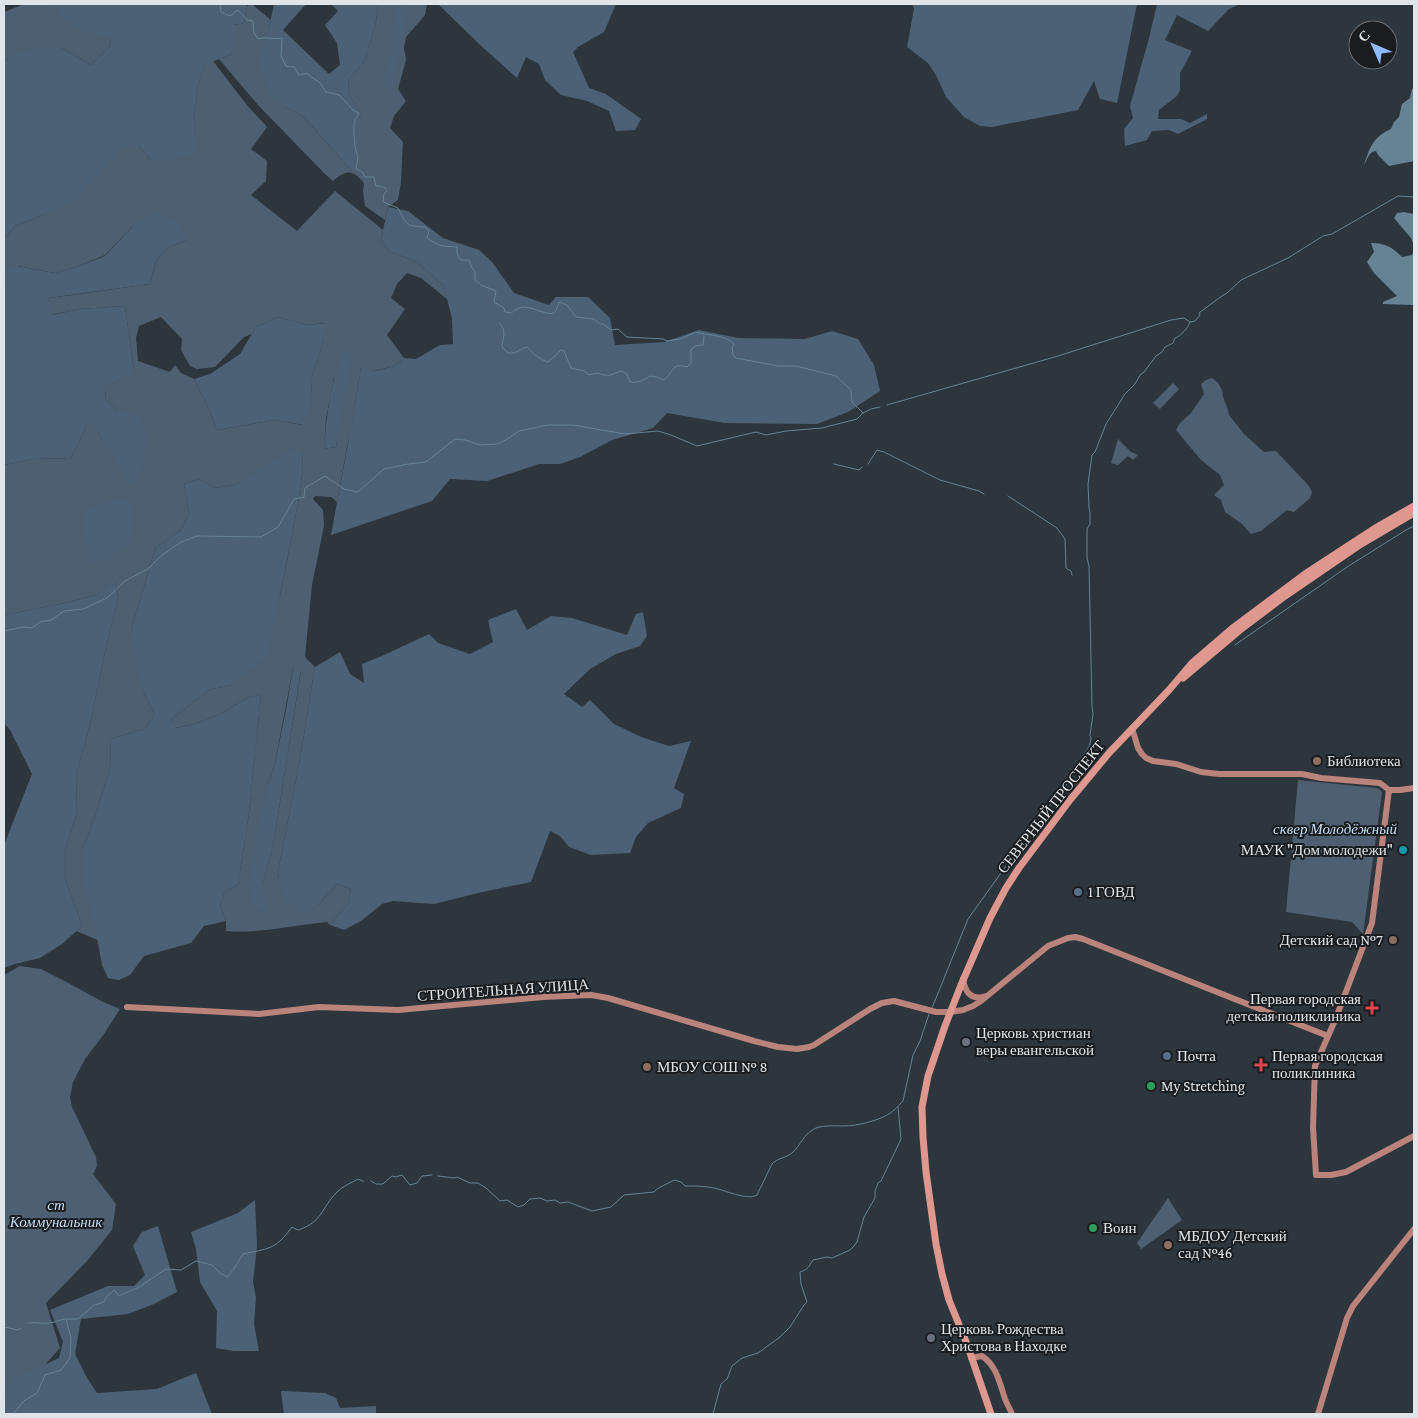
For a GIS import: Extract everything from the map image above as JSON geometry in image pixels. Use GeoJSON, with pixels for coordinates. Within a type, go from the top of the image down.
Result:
{"type":"FeatureCollection","features":[{"type":"Feature","properties":{"kind":"main road","name":"СЕВЕРНЫЙ ПРОСПЕКТ"},"geometry":{"type":"LineString","coordinates":[[991,1414],[949,1300],[942,1274],[923,1138],[922,1107],[928,1076],[950,1012],[990,918],[1019,868],[1088,778],[1169,690],[1220,646],[1264,612],[1371,534],[1414,506]]}},
{"type":"Feature","properties":{"kind":"main road","name":"СЕВЕРНЫЙ ПРОСПЕКТ"},"geometry":{"type":"LineString","coordinates":[[1371,534],[1414,513]]}},
{"type":"Feature","properties":{"kind":"street"},"geometry":{"type":"LineString","coordinates":[[1132,728],[1138,748],[1146,758],[1153,761],[1176,764],[1201,772],[1219,774],[1302,774],[1329,779],[1380,783],[1388,790],[1414,788]]}},
{"type":"Feature","properties":{"kind":"street"},"geometry":{"type":"LineString","coordinates":[[1388,790],[1372,923],[1315,1066],[1314,1127],[1316,1175],[1331,1176],[1346,1172],[1414,1136]]}},
{"type":"Feature","properties":{"kind":"street","name":"СТРОИТЕЛЬНАЯ УЛИЦА"},"geometry":{"type":"LineString","coordinates":[[128,1007],[259,1014],[319,1007],[398,1010],[539,998],[591,996],[608,998],[754,1041],[797,1049],[814,1045],[882,1003],[894,1001],[936,1012],[963,1010],[973,1006],[1048,946],[1075,937],[1328,1036]]}},
{"type":"Feature","properties":{"kind":"street"},"geometry":{"type":"LineString","coordinates":[[963,979],[965,988],[970,995],[980,998],[987,996]]}},
{"type":"Feature","properties":{"kind":"street"},"geometry":{"type":"LineString","coordinates":[[1318,1414],[1347,1318],[1353,1306],[1414,1229]]}},
{"type":"Feature","properties":{"kind":"street"},"geometry":{"type":"LineString","coordinates":[[971,1358],[982,1356],[991,1366],[1002,1385],[1005,1399],[1012,1414]]}},
{"type":"Feature","properties":{"kind":"green space"},"geometry":{"type":"Polygon","coordinates":[[[24,4],[53,4],[58,10],[79,24],[110,38],[111,45],[91,65],[60,47],[9,56],[4,63],[4,12],[24,4]]]}},
{"type":"Feature","properties":{"kind":"green space"},"geometry":{"type":"Polygon","coordinates":[[[252,4],[271,20],[269,28],[285,107],[303,116],[352,171],[362,116],[348,93],[349,79],[365,60],[376,22],[378,4],[427,4],[425,15],[406,37],[404,48],[406,60],[398,89],[406,101],[394,116],[390,128],[403,142],[401,182],[398,200],[388,207],[385,220],[365,206],[364,183],[360,179],[353,173],[346,173],[333,181],[258,105],[219,59],[234,53],[234,25],[244,23],[247,6],[252,4]]]}},
{"type":"Feature","properties":{"kind":"green space"},"geometry":{"type":"Polygon","coordinates":[[[213,61],[246,104],[267,127],[251,149],[267,161],[266,181],[251,195],[297,231],[335,191],[383,230],[381,240],[389,251],[417,262],[444,286],[448,300],[421,278],[407,273],[397,284],[391,298],[405,309],[387,335],[404,358],[395,366],[374,371],[361,367],[337,502],[331,497],[315,496],[313,499],[323,510],[324,526],[312,585],[305,657],[315,667],[300,759],[278,872],[284,890],[304,915],[319,904],[337,884],[351,889],[348,904],[330,925],[327,922],[264,930],[226,931],[226,921],[220,906],[225,891],[238,885],[249,813],[261,694],[247,698],[219,715],[195,724],[175,728],[170,720],[209,690],[231,685],[280,596],[298,504],[303,467],[302,453],[255,473],[235,485],[215,488],[199,479],[184,484],[189,514],[181,530],[155,549],[132,627],[142,689],[155,715],[145,729],[110,739],[111,765],[83,848],[98,940],[76,931],[82,926],[65,878],[64,853],[77,813],[76,775],[90,725],[118,598],[115,580],[97,595],[4,615],[4,465],[34,459],[71,458],[87,425],[95,425],[102,440],[116,410],[106,400],[105,388],[134,370],[125,306],[80,309],[51,315],[48,298],[150,284],[156,261],[167,248],[186,240],[133,226],[105,255],[76,267],[55,273],[18,266],[4,291],[4,239],[15,226],[43,215],[124,146],[139,146],[150,159],[195,153],[194,120],[198,85],[204,64],[213,61]],[[161,317],[139,326],[136,338],[138,361],[170,372],[175,365],[181,373],[194,379],[217,430],[275,420],[303,425],[312,403],[311,378],[322,347],[324,323],[308,325],[278,317],[256,327],[252,334],[244,337],[215,367],[197,369],[190,366],[181,350],[182,339],[161,317]],[[334,378],[326,418],[324,449],[336,447],[340,416],[334,378]],[[293,668],[275,763],[268,785],[262,886],[273,846],[301,671],[293,668]]]}},
{"type":"Feature","properties":{"kind":"green space"},"geometry":{"type":"Polygon","coordinates":[[[1212,378],[1222,390],[1229,415],[1244,434],[1264,452],[1276,451],[1309,486],[1312,492],[1310,498],[1294,512],[1287,510],[1261,531],[1251,534],[1242,524],[1225,512],[1221,500],[1214,495],[1224,485],[1220,475],[1201,460],[1176,430],[1204,394],[1201,384],[1212,378]]]}},
{"type":"Feature","properties":{"kind":"green space"},"geometry":{"type":"Polygon","coordinates":[[[1173,383],[1179,389],[1160,409],[1153,403],[1173,383]]]}},
{"type":"Feature","properties":{"kind":"green space"},"geometry":{"type":"Polygon","coordinates":[[[1118,439],[1131,452],[1138,455],[1133,460],[1128,456],[1118,465],[1111,463],[1118,439]]]}},
{"type":"Feature","properties":{"kind":"green space","name":"сквер Молодёжный"},"geometry":{"type":"Polygon","coordinates":[[[1298,780],[1376,788],[1382,792],[1363,934],[1352,922],[1286,912],[1298,780]]]}},
{"type":"Feature","properties":{"kind":"green space","name":"ст Коммунальник"},"geometry":{"type":"Polygon","coordinates":[[[20,966],[41,969],[120,1009],[85,1059],[73,1082],[70,1097],[72,1107],[96,1157],[97,1166],[93,1174],[116,1204],[112,1230],[87,1261],[46,1303],[60,1348],[4,1410],[4,975],[20,966]]]}},
{"type":"Feature","properties":{"kind":"green space"},"geometry":{"type":"Polygon","coordinates":[[[1168,1198],[1182,1220],[1141,1249],[1137,1243],[1168,1198]]]}},
{"type":"Feature","properties":{"kind":"shaded area"},"geometry":{"type":"Polygon","coordinates":[[[53,4],[245,4],[247,6],[244,23],[234,25],[234,53],[204,65],[198,85],[194,120],[196,153],[174,160],[156,161],[150,159],[139,146],[124,146],[75,199],[15,226],[4,239],[4,63],[9,56],[40,46],[60,47],[91,65],[111,45],[110,38],[79,30],[53,4]]]}},
{"type":"Feature","properties":{"kind":"shaded area"},"geometry":{"type":"Polygon","coordinates":[[[274,4],[306,4],[283,30],[329,74],[340,65],[337,43],[325,25],[338,11],[331,4],[378,4],[376,22],[365,60],[349,79],[348,93],[362,116],[360,151],[352,171],[303,116],[285,107],[268,91],[258,60],[269,28],[274,4]]]}},
{"type":"Feature","properties":{"kind":"shaded area"},"geometry":{"type":"Polygon","coordinates":[[[397,4],[410,4],[410,6],[391,89],[381,90],[391,54],[397,4]]]}},
{"type":"Feature","properties":{"kind":"shaded area"},"geometry":{"type":"Polygon","coordinates":[[[438,4],[616,4],[604,32],[573,52],[589,88],[606,94],[641,119],[635,130],[616,131],[609,111],[587,101],[561,95],[545,80],[539,64],[526,57],[517,78],[438,4]]]}},
{"type":"Feature","properties":{"kind":"shaded area"},"geometry":{"type":"Polygon","coordinates":[[[912,4],[1137,4],[1117,103],[1100,99],[1094,81],[1078,110],[992,127],[980,126],[964,117],[946,97],[928,63],[907,47],[914,8],[912,4]]]}},
{"type":"Feature","properties":{"kind":"shaded area"},"geometry":{"type":"Polygon","coordinates":[[[1157,4],[1240,4],[1229,9],[1208,31],[1177,15],[1165,40],[1192,51],[1180,73],[1180,90],[1177,96],[1159,110],[1158,119],[1181,119],[1190,123],[1207,114],[1207,119],[1178,134],[1169,130],[1152,131],[1147,140],[1125,146],[1124,129],[1133,118],[1130,106],[1157,4]]]}},
{"type":"Feature","properties":{"kind":"shaded area"},"geometry":{"type":"Polygon","coordinates":[[[1414,88],[1414,161],[1389,166],[1374,151],[1370,154],[1364,165],[1373,143],[1380,135],[1391,129],[1399,117],[1402,104],[1410,98],[1414,88]]]}},
{"type":"Feature","properties":{"kind":"shaded area"},"geometry":{"type":"Polygon","coordinates":[[[388,207],[408,211],[443,238],[479,250],[492,262],[514,293],[549,305],[556,297],[588,297],[610,318],[615,345],[664,342],[699,330],[738,338],[805,339],[832,331],[858,339],[874,365],[880,391],[848,412],[817,424],[725,423],[667,413],[653,428],[612,440],[580,457],[560,464],[539,464],[487,481],[450,479],[432,501],[331,535],[361,366],[375,371],[395,366],[404,358],[416,359],[440,345],[453,344],[452,319],[444,286],[417,262],[389,251],[381,240],[388,207]]]}},
{"type":"Feature","properties":{"kind":"shaded area"},"geometry":{"type":"Polygon","coordinates":[[[153,212],[175,220],[187,236],[186,240],[167,248],[156,261],[150,284],[48,298],[52,315],[80,309],[125,306],[134,371],[105,388],[106,400],[116,410],[141,416],[147,439],[143,468],[132,486],[95,426],[87,425],[71,458],[34,459],[4,465],[4,291],[8,268],[17,266],[55,273],[105,256],[133,226],[153,212]]]}},
{"type":"Feature","properties":{"kind":"shaded area"},"geometry":{"type":"Polygon","coordinates":[[[1397,213],[1414,214],[1414,245],[1411,238],[1394,218],[1397,213]]]}},
{"type":"Feature","properties":{"kind":"shaded area"},"geometry":{"type":"Polygon","coordinates":[[[1371,243],[1388,246],[1402,257],[1412,255],[1414,250],[1414,309],[1413,305],[1383,304],[1383,302],[1397,296],[1374,273],[1367,262],[1374,252],[1371,243]]]}},
{"type":"Feature","properties":{"kind":"shaded area"},"geometry":{"type":"Polygon","coordinates":[[[278,317],[308,325],[325,323],[322,347],[311,378],[312,403],[304,425],[275,420],[217,430],[194,379],[210,374],[240,354],[256,327],[278,317]]]}},
{"type":"Feature","properties":{"kind":"shaded area"},"geometry":{"type":"Polygon","coordinates":[[[353,351],[336,447],[324,449],[326,425],[337,366],[341,354],[353,351]]]}},
{"type":"Feature","properties":{"kind":"shaded area"},"geometry":{"type":"Polygon","coordinates":[[[293,448],[302,453],[303,467],[298,504],[268,656],[231,685],[209,690],[170,720],[176,728],[195,724],[219,715],[247,698],[261,694],[249,813],[238,885],[225,891],[220,906],[226,921],[204,926],[191,943],[144,956],[130,975],[119,980],[108,978],[102,965],[84,884],[83,848],[111,765],[110,739],[145,729],[155,715],[142,689],[135,665],[132,627],[155,549],[181,530],[189,514],[184,484],[199,479],[215,488],[235,485],[293,448]]]}},
{"type":"Feature","properties":{"kind":"shaded area"},"geometry":{"type":"Polygon","coordinates":[[[120,498],[134,505],[131,540],[113,557],[103,561],[89,562],[85,538],[85,508],[120,498]]]}},
{"type":"Feature","properties":{"kind":"shaded area"},"geometry":{"type":"Polygon","coordinates":[[[115,579],[118,598],[90,725],[76,775],[77,813],[64,853],[65,878],[82,926],[62,944],[40,958],[4,968],[4,845],[32,774],[10,730],[4,723],[4,615],[97,595],[115,579]]]}},
{"type":"Feature","properties":{"kind":"shaded area"},"geometry":{"type":"Polygon","coordinates":[[[516,609],[527,630],[551,616],[572,618],[627,635],[636,614],[643,612],[647,636],[640,646],[616,654],[590,669],[564,694],[582,707],[590,700],[614,724],[641,737],[669,746],[691,741],[674,788],[684,794],[681,808],[648,823],[636,837],[630,853],[591,855],[569,847],[560,836],[550,831],[531,882],[434,904],[393,901],[382,904],[361,921],[344,930],[330,925],[348,904],[351,889],[337,884],[319,904],[304,916],[291,903],[284,900],[278,872],[300,759],[315,667],[340,652],[350,674],[364,683],[362,664],[429,634],[438,643],[470,654],[493,642],[488,620],[516,609]]]}},
{"type":"Feature","properties":{"kind":"shaded area"},"geometry":{"type":"Polygon","coordinates":[[[293,668],[301,670],[273,846],[262,886],[269,908],[258,912],[251,903],[249,888],[257,831],[275,763],[293,668]]]}},
{"type":"Feature","properties":{"kind":"shaded area"},"geometry":{"type":"Polygon","coordinates":[[[255,1200],[257,1246],[253,1282],[256,1298],[254,1324],[259,1351],[234,1351],[216,1348],[217,1311],[200,1282],[196,1249],[191,1232],[238,1213],[255,1200]]]}},
{"type":"Feature","properties":{"kind":"shaded area"},"geometry":{"type":"Polygon","coordinates":[[[158,1226],[177,1292],[154,1304],[128,1314],[81,1319],[75,1354],[97,1393],[157,1389],[196,1373],[212,1414],[4,1414],[4,1401],[13,1379],[59,1358],[63,1342],[50,1310],[108,1286],[134,1286],[145,1275],[133,1246],[142,1232],[158,1226]]]}},
{"type":"Feature","properties":{"kind":"shaded area"},"geometry":{"type":"Polygon","coordinates":[[[281,1391],[325,1393],[336,1398],[340,1408],[376,1406],[376,1414],[284,1414],[281,1391]]]}},
{"type":"Feature","properties":{"kind":"waterway"},"geometry":{"type":"LineString","coordinates":[[220,4],[221,12],[230,16],[238,10],[247,20],[253,21],[254,33],[258,39],[282,38],[281,56],[286,66],[294,67],[299,75],[306,73],[320,83],[326,92],[339,95],[353,110],[359,113],[354,127],[358,157],[356,168],[365,177],[374,177],[376,186],[385,188],[387,191],[384,194],[383,202],[398,208],[403,218],[411,225],[425,227],[429,231],[427,238],[438,245],[457,247],[457,254],[461,260],[470,262],[475,272],[475,280],[481,285],[496,291],[494,302],[504,308],[505,312],[511,313],[521,307],[526,307],[551,314],[554,313],[559,302],[567,305],[576,317],[594,319],[611,330],[618,329],[627,337],[663,339],[667,341],[680,339],[696,332],[726,338],[734,344],[732,347],[733,355],[736,358],[778,366],[796,366],[836,376],[851,390],[852,402],[863,413]]}},
{"type":"Feature","properties":{"kind":"waterway"},"geometry":{"type":"LineString","coordinates":[[932,1008],[968,919],[1032,833],[1054,799],[1061,793],[1089,747],[1093,714],[1089,566],[1087,558],[1087,529],[1090,524],[1088,484],[1092,455],[1106,424],[1125,394],[1156,356],[1165,347],[1173,343],[1175,338],[1184,332],[1190,322],[1195,321],[1200,315],[1199,313],[1227,293],[1241,280],[1288,258],[1323,236],[1332,234],[1398,196],[1414,197]]}},
{"type":"Feature","properties":{"kind":"waterway"},"geometry":{"type":"LineString","coordinates":[[887,405],[1058,356],[1171,320],[1184,318],[1190,322]]}},
{"type":"Feature","properties":{"kind":"waterway"},"geometry":{"type":"LineString","coordinates":[[499,323],[504,331],[502,347],[508,353],[527,347],[536,356],[548,362],[561,350],[564,351],[571,368],[584,371],[589,375],[597,373],[608,376],[621,371],[627,374],[630,382],[640,381],[650,376],[663,380],[675,367],[687,367],[691,363],[691,350],[695,346],[703,345],[704,336]]}},
{"type":"Feature","properties":{"kind":"waterway"},"geometry":{"type":"LineString","coordinates":[[4,631],[24,627],[32,628],[40,622],[51,620],[64,611],[83,609],[107,598],[125,581],[148,569],[162,555],[181,542],[197,536],[261,537],[278,527],[294,499],[304,497],[305,488],[325,476],[344,489],[358,492],[384,469],[426,462],[455,439],[480,445],[498,444],[519,431],[547,425],[573,425],[625,434],[658,431],[697,446],[756,432],[766,435],[822,428],[857,419],[863,413],[880,407]]}},
{"type":"Feature","properties":{"kind":"waterway"},"geometry":{"type":"LineString","coordinates":[[868,464],[877,450],[940,480],[984,494]]}},
{"type":"Feature","properties":{"kind":"waterway"},"geometry":{"type":"LineString","coordinates":[[834,464],[859,470],[862,467]]}},
{"type":"Feature","properties":{"kind":"waterway"},"geometry":{"type":"LineString","coordinates":[[1008,496],[1057,528],[1065,539],[1066,568],[1071,571],[1072,575]]}},
{"type":"Feature","properties":{"kind":"waterway"},"geometry":{"type":"LineString","coordinates":[[1235,645],[1347,567],[1414,526]]}},
{"type":"Feature","properties":{"kind":"waterway"},"geometry":{"type":"LineString","coordinates":[[438,1176],[457,1177],[470,1183],[478,1183],[500,1201],[507,1200],[518,1207],[524,1205],[530,1199],[540,1198],[547,1201],[555,1200],[560,1203],[568,1202],[592,1211],[611,1207],[624,1195],[654,1192],[674,1180],[681,1182],[685,1186],[711,1187],[742,1196],[753,1197],[757,1195],[772,1164],[776,1160],[792,1153],[812,1130],[822,1126],[849,1126],[867,1123],[889,1114],[903,1101],[913,1055],[929,1014]]}},
{"type":"Feature","properties":{"kind":"waterway"},"geometry":{"type":"LineString","coordinates":[[713,1414],[721,1384],[727,1379],[732,1366],[742,1358],[758,1353],[780,1337],[790,1327],[807,1302],[801,1284],[800,1272],[807,1269],[813,1260],[827,1257],[832,1258],[850,1250],[857,1242],[864,1217],[875,1198],[878,1183],[881,1181],[901,1139],[898,1107]]}},
{"type":"Feature","properties":{"kind":"waterway"},"geometry":{"type":"LineString","coordinates":[[371,1181],[376,1184],[383,1184],[392,1176],[402,1175],[410,1185],[417,1183],[422,1176],[432,1175]]}},
{"type":"Feature","properties":{"kind":"waterway"},"geometry":{"type":"LineString","coordinates":[[13,1414],[24,1401],[37,1393],[45,1375],[61,1370],[70,1358],[71,1338],[66,1319],[78,1319],[94,1305],[104,1302],[106,1297],[114,1290],[119,1296],[139,1287],[166,1269],[181,1270],[196,1261],[212,1265],[227,1277],[243,1254],[271,1247],[281,1240],[292,1227],[298,1230],[306,1227],[317,1219],[339,1190],[358,1179],[363,1181]]}},
{"type":"Feature","properties":{"kind":"waterway"},"geometry":{"type":"LineString","coordinates":[[28,1323],[51,1323],[66,1319]]}},
{"type":"Feature","properties":{"kind":"waterway"},"geometry":{"type":"LineString","coordinates":[[4,1327],[18,1330],[21,1328]]}},
{"type":"Feature","properties":{"kind":"place","name":"Библиотека"},"geometry":{"type":"Point","coordinates":[1317,761]}},
{"type":"Feature","properties":{"kind":"place","name":"МАУК \"Дом молодежи\""},"geometry":{"type":"Point","coordinates":[1403,850]}},
{"type":"Feature","properties":{"kind":"place","name":"1 ГОВД"},"geometry":{"type":"Point","coordinates":[1078,892]}},
{"type":"Feature","properties":{"kind":"place","name":"Детский сад №7"},"geometry":{"type":"Point","coordinates":[1393,940]}},
{"type":"Feature","properties":{"kind":"place","name":"Первая городская детская поликлиника"},"geometry":{"type":"Point","coordinates":[1372,1008]}},
{"type":"Feature","properties":{"kind":"place","name":"Церковь христиан веры евангельской"},"geometry":{"type":"Point","coordinates":[966,1042]}},
{"type":"Feature","properties":{"kind":"place","name":"Почта"},"geometry":{"type":"Point","coordinates":[1167,1056]}},
{"type":"Feature","properties":{"kind":"place","name":"Первая городская поликлиника"},"geometry":{"type":"Point","coordinates":[1261,1065]}},
{"type":"Feature","properties":{"kind":"place","name":"МБОУ СОШ № 8"},"geometry":{"type":"Point","coordinates":[647,1067]}},
{"type":"Feature","properties":{"kind":"place","name":"My Stretching"},"geometry":{"type":"Point","coordinates":[1151,1086]}},
{"type":"Feature","properties":{"kind":"place","name":"Воин"},"geometry":{"type":"Point","coordinates":[1093,1228]}},
{"type":"Feature","properties":{"kind":"place","name":"МБДОУ Детский сад №46"},"geometry":{"type":"Point","coordinates":[1168,1245]}},
{"type":"Feature","properties":{"kind":"place","name":"Церковь Рождества Христова в Находке"},"geometry":{"type":"Point","coordinates":[931,1338]}}]}
